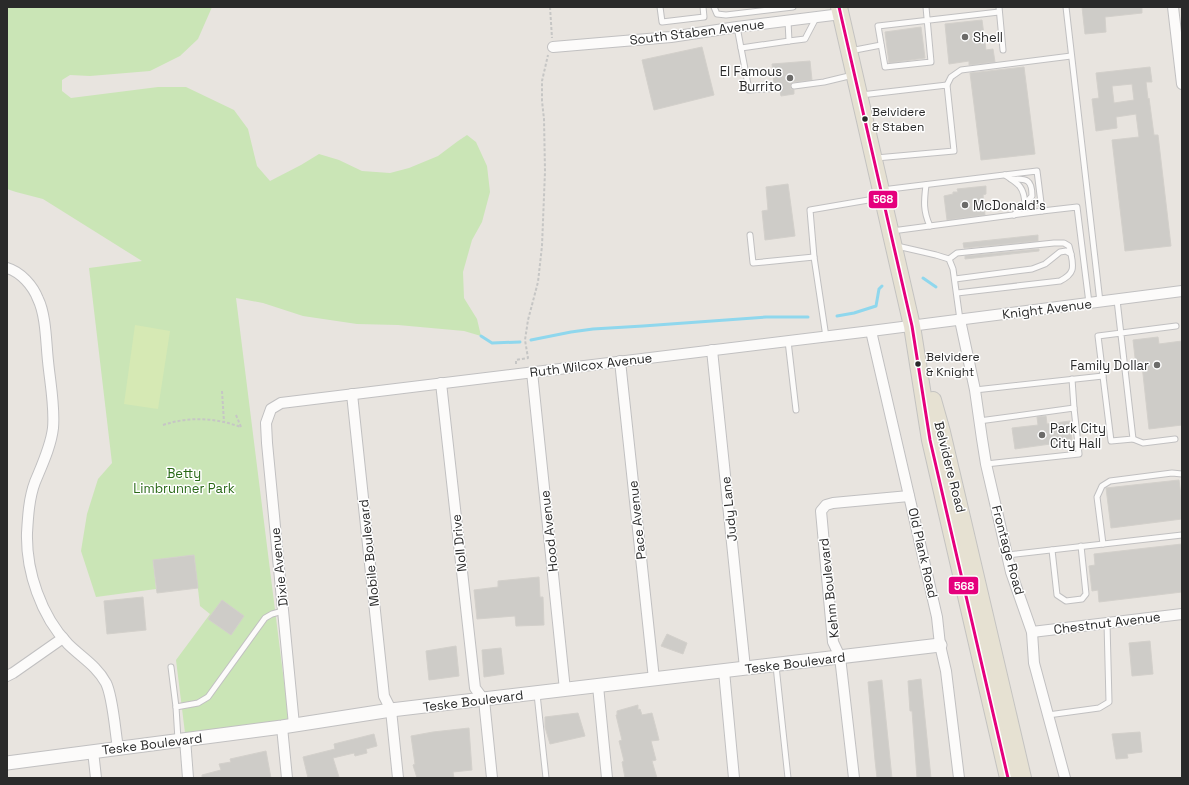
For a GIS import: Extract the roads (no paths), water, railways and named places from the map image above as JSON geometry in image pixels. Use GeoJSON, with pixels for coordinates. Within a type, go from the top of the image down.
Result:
{"type":"FeatureCollection","features":[{"type":"Feature","properties":{"kind":"main road"},"geometry":{"type":"LineString","coordinates":[[840,11],[912,326]]}},
{"type":"Feature","properties":{"kind":"main road","name":"Belvidere Road"},"geometry":{"type":"LineString","coordinates":[[912,326],[930,440],[1008,778]]}},
{"type":"Feature","properties":{"kind":"main road","name":"Belvidere Road"},"geometry":{"type":"LineString","coordinates":[[912,326],[920,348],[942,432],[1024,778]]}},
{"type":"Feature","properties":{"kind":"street"},"geometry":{"type":"LineString","coordinates":[[1173,7],[1182,84]]}},
{"type":"Feature","properties":{"kind":"street","name":"South Staben Avenue"},"geometry":{"type":"LineString","coordinates":[[553,47],[671,37],[738,27],[816,18],[840,11]]}},
{"type":"Feature","properties":{"kind":"street"},"geometry":{"type":"LineString","coordinates":[[7,268],[22,276],[33,288],[39,300],[43,316],[53,409],[53,428],[44,462],[35,484],[29,506],[27,534],[28,559],[35,586],[44,607],[56,628],[68,644],[100,673],[107,685],[111,700],[118,748]]}},
{"type":"Feature","properties":{"kind":"street","name":"Knight Avenue"},"geometry":{"type":"LineString","coordinates":[[912,326],[1182,291]]}},
{"type":"Feature","properties":{"kind":"street","name":"Frontage Road"},"geometry":{"type":"LineString","coordinates":[[960,320],[975,390],[986,464],[1011,572],[1032,632],[1034,663],[1065,778]]}},
{"type":"Feature","properties":{"kind":"street","name":"Ruth Wilcox Avenue"},"geometry":{"type":"LineString","coordinates":[[271,410],[281,403],[912,326]]}},
{"type":"Feature","properties":{"kind":"street","name":"Old Plank Road"},"geometry":{"type":"LineString","coordinates":[[871,331],[937,617],[940,645],[946,671],[959,778]]}},
{"type":"Feature","properties":{"kind":"street","name":"Judy Lane"},"geometry":{"type":"LineString","coordinates":[[712,350],[745,668]]}},
{"type":"Feature","properties":{"kind":"street","name":"Pace Avenue"},"geometry":{"type":"LineString","coordinates":[[620,361],[654,679]]}},
{"type":"Feature","properties":{"kind":"street","name":"Hood Avenue"},"geometry":{"type":"LineString","coordinates":[[532,372],[565,690]]}},
{"type":"Feature","properties":{"kind":"street","name":"Noll Drive"},"geometry":{"type":"LineString","coordinates":[[440,383],[475,688],[484,700]]}},
{"type":"Feature","properties":{"kind":"street","name":"Mobile Boulevard"},"geometry":{"type":"LineString","coordinates":[[352,394],[384,696],[391,710],[398,778]]}},
{"type":"Feature","properties":{"kind":"street","name":"Dixie Avenue"},"geometry":{"type":"LineString","coordinates":[[271,410],[266,423],[283,610],[288,726],[288,778]]}},
{"type":"Feature","properties":{"kind":"street","name":"Kehm Boulevard"},"geometry":{"type":"LineString","coordinates":[[854,778],[840,657],[834,642],[821,511],[826,505],[833,503],[909,496]]}},
{"type":"Feature","properties":{"kind":"street","name":"Chestnut Avenue"},"geometry":{"type":"LineString","coordinates":[[1032,632],[1182,614]]}},
{"type":"Feature","properties":{"kind":"street"},"geometry":{"type":"LineString","coordinates":[[7,676],[13,674],[63,638]]}},
{"type":"Feature","properties":{"kind":"street","name":"Teske Boulevard"},"geometry":{"type":"LineString","coordinates":[[7,763],[288,726],[391,710],[940,645]]}},
{"type":"Feature","properties":{"kind":"street"},"geometry":{"type":"LineString","coordinates":[[724,671],[734,778]]}},
{"type":"Feature","properties":{"kind":"street"},"geometry":{"type":"LineString","coordinates":[[598,686],[607,778]]}},
{"type":"Feature","properties":{"kind":"street"},"geometry":{"type":"LineString","coordinates":[[484,700],[492,778]]}},
{"type":"Feature","properties":{"kind":"street"},"geometry":{"type":"LineString","coordinates":[[182,740],[188,778]]}},
{"type":"Feature","properties":{"kind":"street"},"geometry":{"type":"LineString","coordinates":[[93,751],[96,778]]}},
{"type":"Feature","properties":{"kind":"lane"},"geometry":{"type":"LineString","coordinates":[[660,7],[662,22],[704,17],[703,7]]}},
{"type":"Feature","properties":{"kind":"lane"},"geometry":{"type":"LineString","coordinates":[[714,7],[717,14],[726,15],[793,7]]}},
{"type":"Feature","properties":{"kind":"lane"},"geometry":{"type":"LineString","coordinates":[[926,7],[927,20],[931,62],[885,67],[880,45],[878,26],[927,20],[999,10],[1003,50]]}},
{"type":"Feature","properties":{"kind":"lane"},"geometry":{"type":"LineString","coordinates":[[1066,7],[1100,302]]}},
{"type":"Feature","properties":{"kind":"lane"},"geometry":{"type":"LineString","coordinates":[[741,48],[805,40],[816,18]]}},
{"type":"Feature","properties":{"kind":"lane"},"geometry":{"type":"LineString","coordinates":[[788,21],[789,41]]}},
{"type":"Feature","properties":{"kind":"lane"},"geometry":{"type":"LineString","coordinates":[[738,27],[749,90],[780,88]]}},
{"type":"Feature","properties":{"kind":"lane"},"geometry":{"type":"LineString","coordinates":[[850,51],[880,45]]}},
{"type":"Feature","properties":{"kind":"lane"},"geometry":{"type":"LineString","coordinates":[[874,158],[954,151],[947,85],[951,77],[961,70],[1071,56]]}},
{"type":"Feature","properties":{"kind":"lane"},"geometry":{"type":"LineString","coordinates":[[794,86],[824,82],[855,74]]}},
{"type":"Feature","properties":{"kind":"lane"},"geometry":{"type":"LineString","coordinates":[[860,96],[947,85]]}},
{"type":"Feature","properties":{"kind":"lane"},"geometry":{"type":"LineString","coordinates":[[826,337],[814,257],[810,210],[926,185],[1008,177],[1037,171],[1042,211]]}},
{"type":"Feature","properties":{"kind":"lane"},"geometry":{"type":"LineString","coordinates":[[1008,177],[1021,187],[1025,198],[1025,204]]}},
{"type":"Feature","properties":{"kind":"lane"},"geometry":{"type":"LineString","coordinates":[[1008,177],[1022,179],[1028,181],[1032,185],[1032,196],[1014,215]]}},
{"type":"Feature","properties":{"kind":"lane"},"geometry":{"type":"LineString","coordinates":[[926,185],[924,204],[926,217],[930,226]]}},
{"type":"Feature","properties":{"kind":"lane"},"geometry":{"type":"LineString","coordinates":[[892,238],[930,226],[1077,207],[1089,303]]}},
{"type":"Feature","properties":{"kind":"lane"},"geometry":{"type":"LineString","coordinates":[[750,235],[754,263],[814,257]]}},
{"type":"Feature","properties":{"kind":"lane"},"geometry":{"type":"LineString","coordinates":[[892,238],[949,259]]}},
{"type":"Feature","properties":{"kind":"lane"},"geometry":{"type":"LineString","coordinates":[[949,259],[957,253],[1054,243],[1064,243],[1068,246],[1071,254],[1072,272],[1067,278],[1060,281],[957,293]]}},
{"type":"Feature","properties":{"kind":"lane"},"geometry":{"type":"LineString","coordinates":[[955,279],[1032,269],[1045,264],[1060,252],[1066,251],[1071,254]]}},
{"type":"Feature","properties":{"kind":"lane"},"geometry":{"type":"LineString","coordinates":[[949,259],[955,279],[960,320]]}},
{"type":"Feature","properties":{"kind":"lane"},"geometry":{"type":"LineString","coordinates":[[1117,300],[1133,439]]}},
{"type":"Feature","properties":{"kind":"lane"},"geometry":{"type":"LineString","coordinates":[[1175,440],[1143,443],[1133,439],[1111,441],[1098,336],[1176,326]]}},
{"type":"Feature","properties":{"kind":"lane"},"geometry":{"type":"LineString","coordinates":[[788,341],[796,410]]}},
{"type":"Feature","properties":{"kind":"lane"},"geometry":{"type":"LineString","coordinates":[[975,390],[1103,376]]}},
{"type":"Feature","properties":{"kind":"lane"},"geometry":{"type":"LineString","coordinates":[[986,464],[1079,454],[1072,379]]}},
{"type":"Feature","properties":{"kind":"lane"},"geometry":{"type":"LineString","coordinates":[[979,421],[1074,408]]}},
{"type":"Feature","properties":{"kind":"lane"},"geometry":{"type":"LineString","coordinates":[[1103,544],[1097,497],[1102,486],[1110,481],[1172,473],[1182,474]]}},
{"type":"Feature","properties":{"kind":"lane"},"geometry":{"type":"LineString","coordinates":[[1008,555],[1182,535]]}},
{"type":"Feature","properties":{"kind":"lane"},"geometry":{"type":"LineString","coordinates":[[1052,550],[1057,595],[1066,601],[1082,599],[1086,594],[1081,546]]}},
{"type":"Feature","properties":{"kind":"lane"},"geometry":{"type":"LineString","coordinates":[[176,707],[198,703],[208,697],[265,618],[283,610]]}},
{"type":"Feature","properties":{"kind":"lane"},"geometry":{"type":"LineString","coordinates":[[1048,715],[1099,708],[1109,702],[1107,623]]}},
{"type":"Feature","properties":{"kind":"lane"},"geometry":{"type":"LineString","coordinates":[[776,665],[788,778]]}},
{"type":"Feature","properties":{"kind":"lane"},"geometry":{"type":"LineString","coordinates":[[170,667],[182,740]]}},
{"type":"Feature","properties":{"kind":"lane"},"geometry":{"type":"LineString","coordinates":[[537,693],[546,778]]}},
{"type":"Feature","properties":{"kind":"waterway"},"geometry":{"type":"LineString","coordinates":[[923,278],[936,287]]}},
{"type":"Feature","properties":{"kind":"waterway"},"geometry":{"type":"LineString","coordinates":[[837,316],[854,313],[876,306],[879,289],[882,286]]}},
{"type":"Feature","properties":{"kind":"waterway"},"geometry":{"type":"LineString","coordinates":[[531,340],[593,329],[766,317],[808,317]]}},
{"type":"Feature","properties":{"kind":"waterway"},"geometry":{"type":"LineString","coordinates":[[481,336],[492,343],[520,342]]}},
{"type":"Feature","properties":{"kind":"place","name":"Shell"},"geometry":{"type":"Point","coordinates":[965,37]}},
{"type":"Feature","properties":{"kind":"place","name":"El Famous Burrito"},"geometry":{"type":"Point","coordinates":[790,78]}},
{"type":"Feature","properties":{"kind":"place","name":"Belvidere & Staben"},"geometry":{"type":"Point","coordinates":[865,119]}},
{"type":"Feature","properties":{"kind":"place","name":"McDonald's"},"geometry":{"type":"Point","coordinates":[965,205]}},
{"type":"Feature","properties":{"kind":"place","name":"Belvidere & Knight"},"geometry":{"type":"Point","coordinates":[918,364]}},
{"type":"Feature","properties":{"kind":"place","name":"Family Dollar"},"geometry":{"type":"Point","coordinates":[1157,365]}},
{"type":"Feature","properties":{"kind":"place","name":"Park City City Hall"},"geometry":{"type":"Point","coordinates":[1042,435]}},
{"type":"Feature","properties":{"kind":"park label","name":"Betty Limbrunner Park"},"geometry":{"type":"Point","coordinates":[184,480]}}]}
